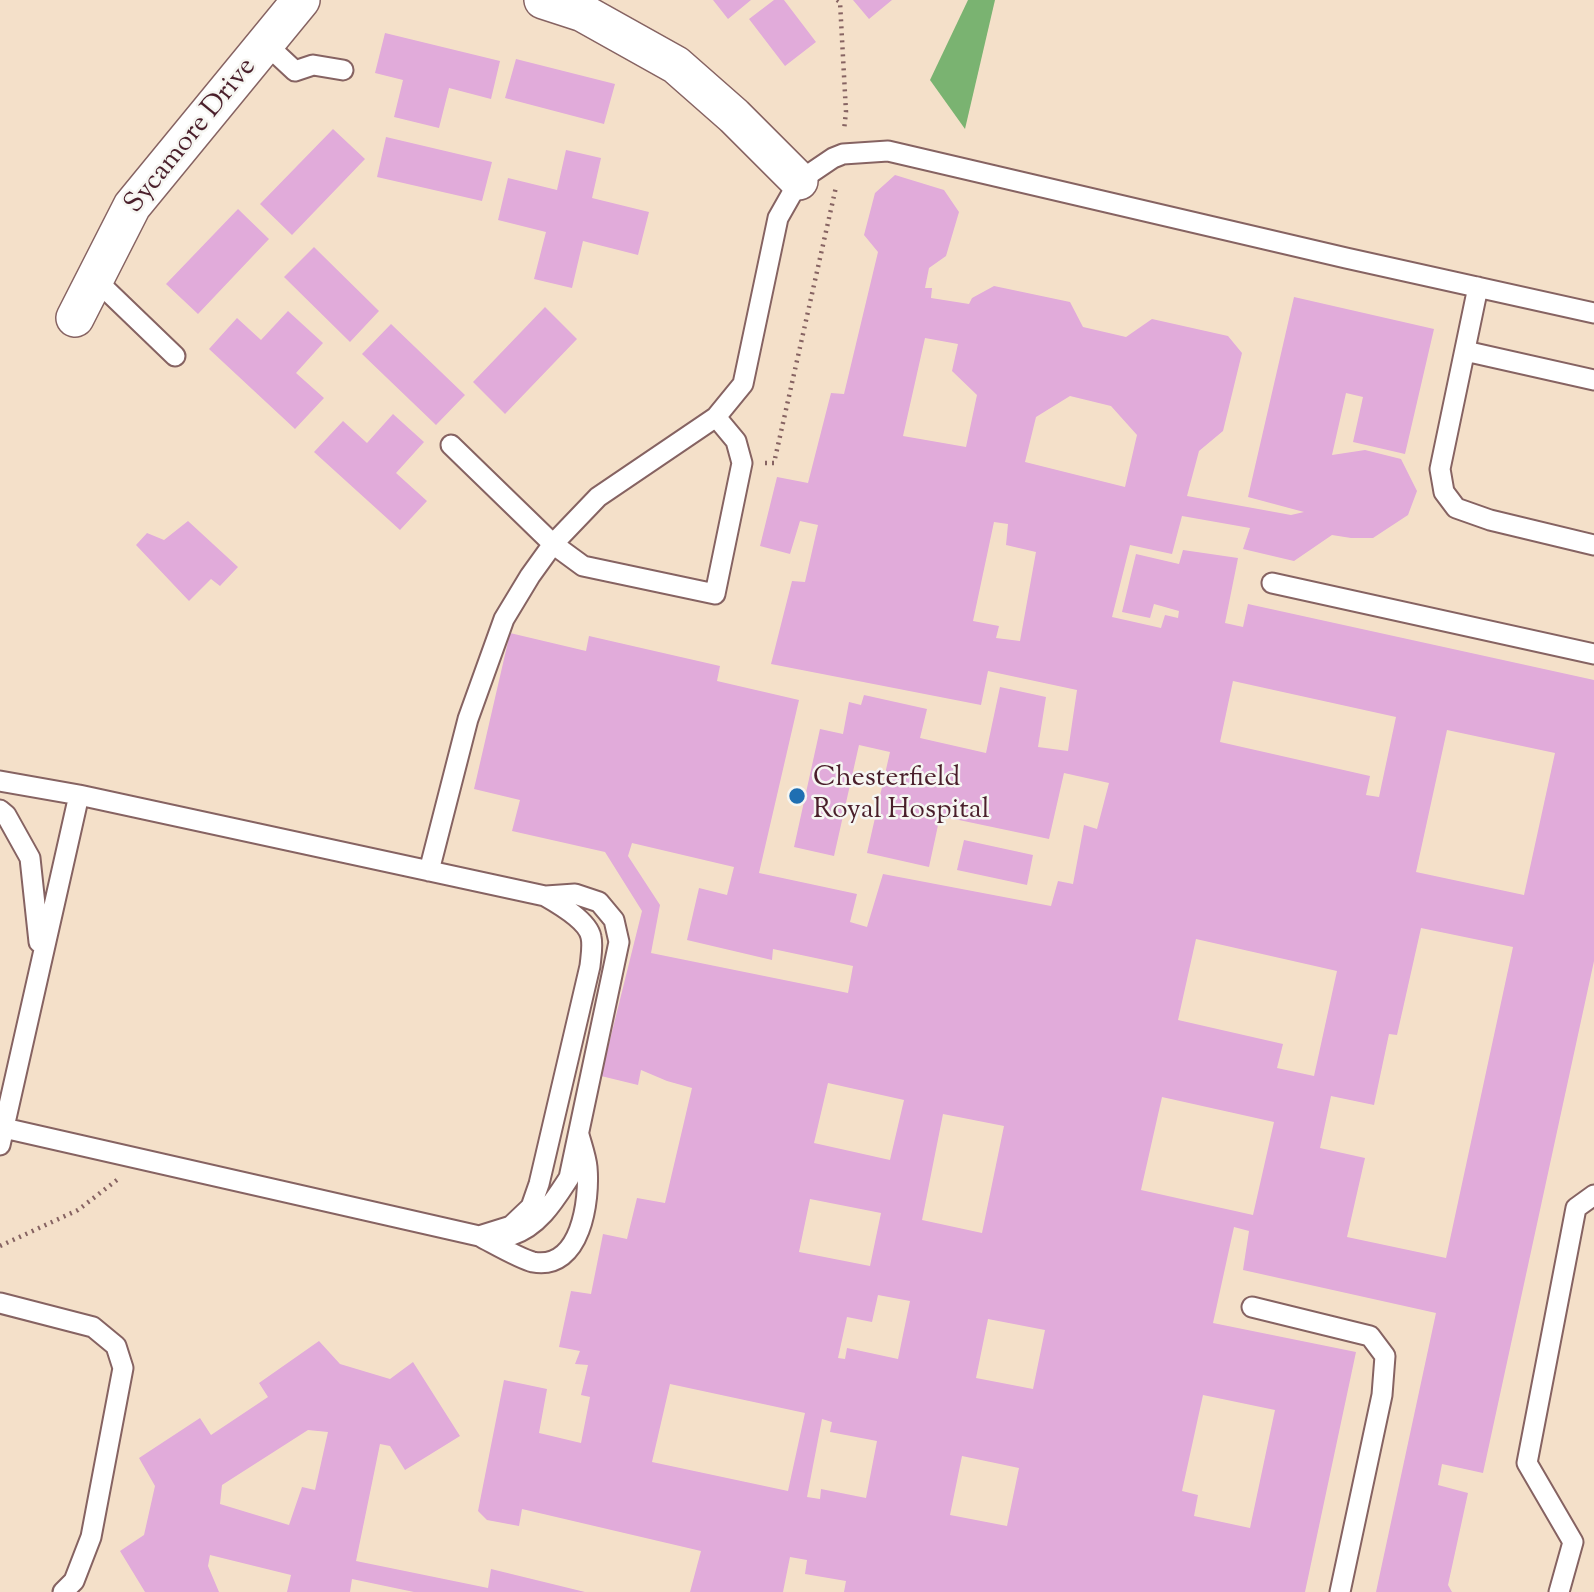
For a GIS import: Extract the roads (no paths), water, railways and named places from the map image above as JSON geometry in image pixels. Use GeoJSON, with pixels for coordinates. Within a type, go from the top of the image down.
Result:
{"type":"FeatureCollection","features":[{"type":"Feature","properties":{"kind":"street","name":"Sycamore Drive"},"geometry":{"type":"LineString","coordinates":[[75,318],[132,206],[301,0]]}},
{"type":"Feature","properties":{"kind":"street"},"geometry":{"type":"LineString","coordinates":[[542,0],[591,6],[676,65],[734,116],[799,181]]}},
{"type":"Feature","properties":{"kind":"lane"},"geometry":{"type":"LineString","coordinates":[[266,44],[295,71],[313,65],[344,70]]}},
{"type":"Feature","properties":{"kind":"lane"},"geometry":{"type":"LineString","coordinates":[[429,871],[468,719],[504,619],[553,544],[598,497],[716,417],[743,384],[779,218],[799,181],[834,158],[843,154],[888,151],[1594,313]]}},
{"type":"Feature","properties":{"kind":"lane"},"geometry":{"type":"LineString","coordinates":[[96,279],[175,356]]}},
{"type":"Feature","properties":{"kind":"lane"},"geometry":{"type":"LineString","coordinates":[[1478,287],[1440,469],[1444,492],[1456,508],[1467,512],[1594,545]]}},
{"type":"Feature","properties":{"kind":"lane"},"geometry":{"type":"LineString","coordinates":[[1465,351],[1594,380]]}},
{"type":"Feature","properties":{"kind":"lane"},"geometry":{"type":"LineString","coordinates":[[451,445],[553,544],[583,566],[715,594],[742,463],[736,442],[716,417]]}},
{"type":"Feature","properties":{"kind":"lane"},"geometry":{"type":"LineString","coordinates":[[1272,583],[1594,654]]}},
{"type":"Feature","properties":{"kind":"lane"},"geometry":{"type":"LineString","coordinates":[[0,781],[79,795],[545,896],[575,894],[599,902],[614,920],[619,942],[569,1178],[553,1203],[536,1222],[514,1235],[479,1236]]}},
{"type":"Feature","properties":{"kind":"lane"},"geometry":{"type":"LineString","coordinates":[[79,795],[2,1136],[143,1159],[479,1236],[533,1262],[548,1262],[561,1256],[574,1244],[582,1224],[586,1203],[587,1167],[578,1131]]}},
{"type":"Feature","properties":{"kind":"lane"},"geometry":{"type":"LineString","coordinates":[[0,810],[6,815],[30,858],[41,960]]}},
{"type":"Feature","properties":{"kind":"lane"},"geometry":{"type":"LineString","coordinates":[[479,1236],[511,1226],[531,1207],[539,1184],[590,966],[590,933],[568,909],[545,896]]}},
{"type":"Feature","properties":{"kind":"lane"},"geometry":{"type":"LineString","coordinates":[[1559,1592],[1573,1542],[1527,1463],[1576,1208],[1594,1195]]}},
{"type":"Feature","properties":{"kind":"lane"},"geometry":{"type":"LineString","coordinates":[[0,1303],[93,1327],[116,1346],[123,1368],[91,1536],[74,1581],[63,1592]]}},
{"type":"Feature","properties":{"kind":"lane"},"geometry":{"type":"LineString","coordinates":[[1252,1307],[1370,1336],[1385,1356],[1382,1395],[1340,1592]]}},
{"type":"Feature","properties":{"kind":"place","name":"Chesterfield Royal Hospital"},"geometry":{"type":"Point","coordinates":[797,796]}}]}
